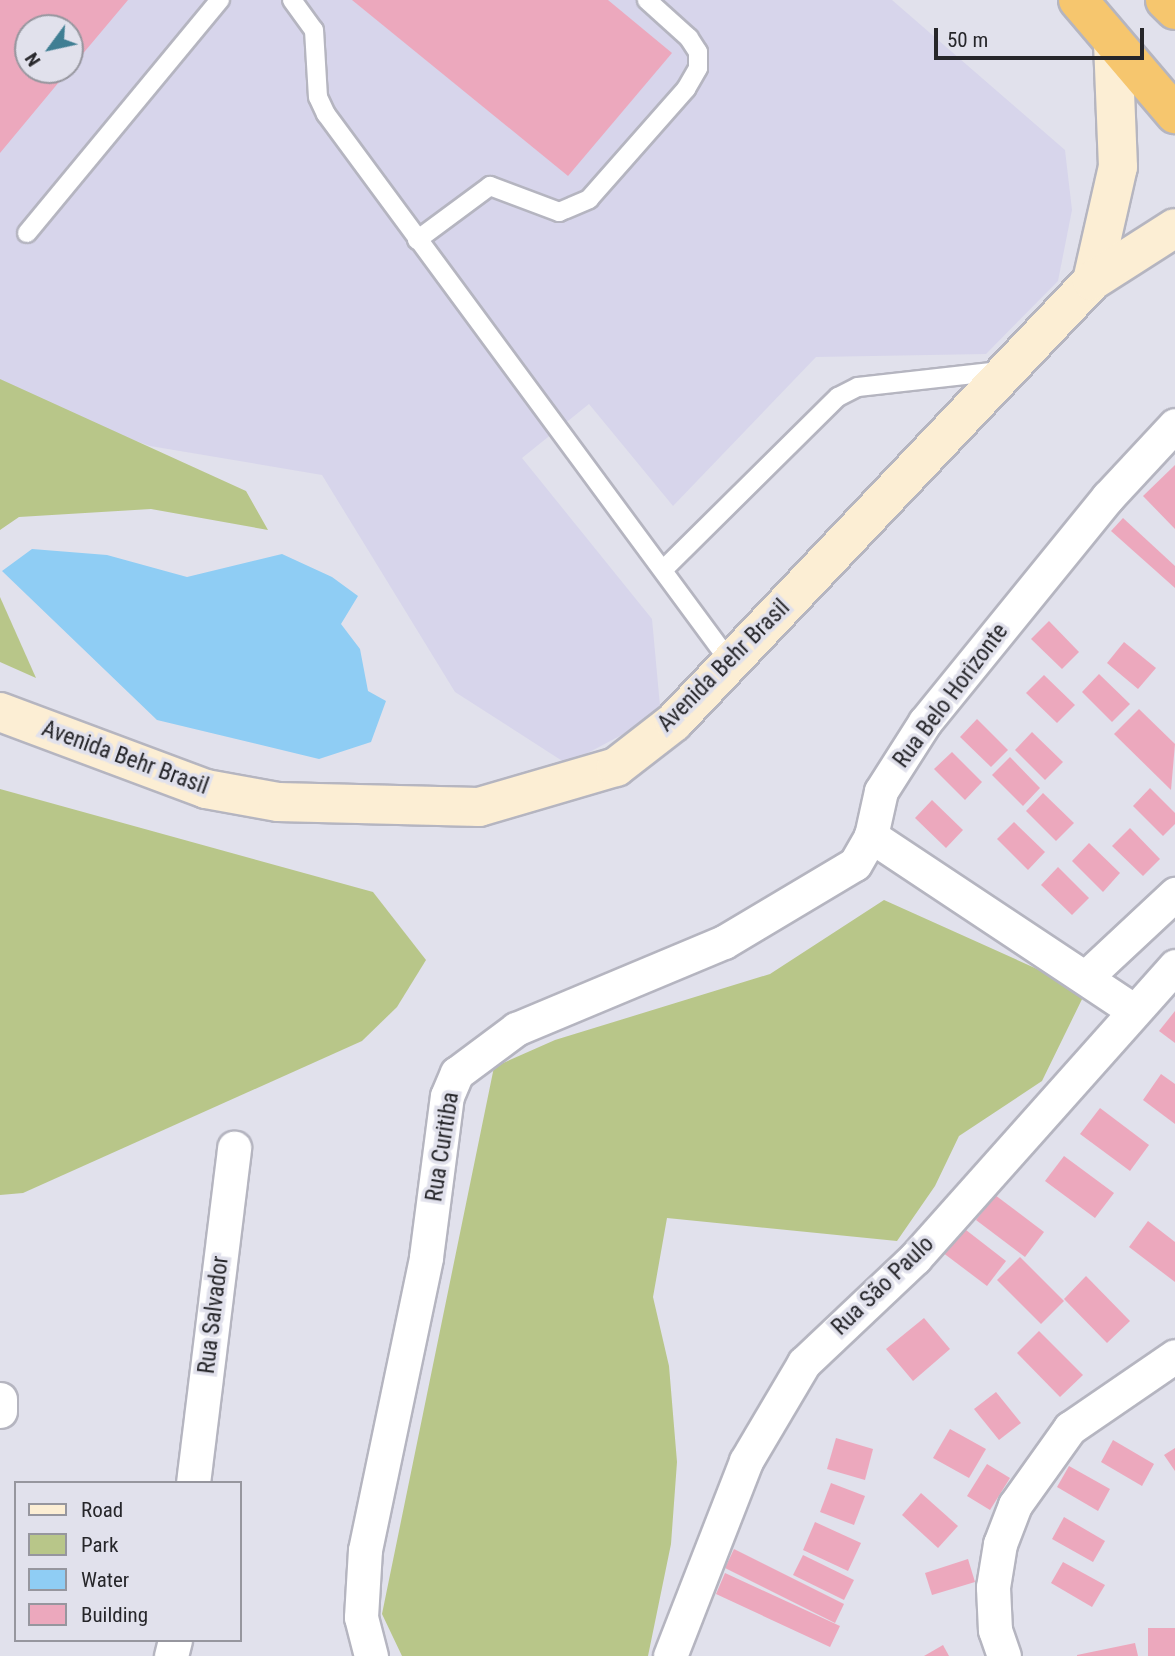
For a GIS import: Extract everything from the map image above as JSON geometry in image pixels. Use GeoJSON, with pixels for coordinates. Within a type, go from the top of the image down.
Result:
{"type":"FeatureCollection","features":[{"type":"Feature","properties":{"kind":"highway"},"geometry":{"type":"LineString","coordinates":[[1078,0],[1175,114]]}},
{"type":"Feature","properties":{"kind":"highway"},"geometry":{"type":"LineString","coordinates":[[1165,0],[1175,10]]}},
{"type":"Feature","properties":{"kind":"street"},"geometry":{"type":"LineString","coordinates":[[1091,281],[1118,167],[1113,44]]}},
{"type":"Feature","properties":{"kind":"street"},"geometry":{"type":"LineString","coordinates":[[1091,281],[1175,228]]}},
{"type":"Feature","properties":{"kind":"street","name":"Avenida Behr Brasil"},"geometry":{"type":"LineString","coordinates":[[0,712],[206,789],[278,802],[479,807],[615,767],[674,722],[1010,370],[1091,281]]}},
{"type":"Feature","properties":{"kind":"street","name":"Rua Belo Horizonte"},"geometry":{"type":"LineString","coordinates":[[871,835],[881,791],[925,722],[1108,497],[1175,425]]}},
{"type":"Feature","properties":{"kind":"street"},"geometry":{"type":"LineString","coordinates":[[871,835],[1132,1010]]}},
{"type":"Feature","properties":{"kind":"street","name":"Rua Curitiba"},"geometry":{"type":"LineString","coordinates":[[371,1656],[361,1617],[365,1550],[426,1257],[447,1096],[457,1073],[516,1029],[724,942],[855,864],[871,835]]}},
{"type":"Feature","properties":{"kind":"street"},"geometry":{"type":"LineString","coordinates":[[1086,977],[1175,894]]}},
{"type":"Feature","properties":{"kind":"street","name":"Rua São Paulo"},"geometry":{"type":"LineString","coordinates":[[670,1656],[746,1461],[804,1363],[915,1258],[1132,1010],[1175,966]]}},
{"type":"Feature","properties":{"kind":"street","name":"Rua Salvador"},"geometry":{"type":"LineString","coordinates":[[193,1481],[234,1147]]}},
{"type":"Feature","properties":{"kind":"street"},"geometry":{"type":"LineString","coordinates":[[1004,1656],[995,1630],[993,1587],[1000,1544],[1015,1505],[1070,1428],[1175,1356]]}},
{"type":"Feature","properties":{"kind":"street"},"geometry":{"type":"LineString","coordinates":[[0,1399],[0,1411]]}},
{"type":"Feature","properties":{"kind":"lane"},"geometry":{"type":"LineString","coordinates":[[27,233],[220,0]]}},
{"type":"Feature","properties":{"kind":"lane"},"geometry":{"type":"LineString","coordinates":[[292,0],[314,30],[318,97],[326,114],[730,662]]}},
{"type":"Feature","properties":{"kind":"lane"},"geometry":{"type":"LineString","coordinates":[[417,240],[490,186],[559,212],[589,199],[686,89],[698,68],[698,52],[689,38],[647,0]]}},
{"type":"Feature","properties":{"kind":"lane"},"geometry":{"type":"LineString","coordinates":[[664,569],[838,397],[858,387],[1010,370]]}},
{"type":"Feature","properties":{"kind":"shaded area"},"geometry":{"type":"Polygon","coordinates":[[[0,0],[892,0],[1065,150],[1072,210],[1058,281],[986,354],[816,357],[673,506],[589,404],[522,458],[652,619],[660,706],[646,722],[567,764],[455,692],[322,475],[150,446],[0,392],[0,0]]]}},
{"type":"Feature","properties":{"kind":"green space"},"geometry":{"type":"Polygon","coordinates":[[[0,379],[246,491],[268,530],[151,509],[19,517],[0,530],[0,379]]]}},
{"type":"Feature","properties":{"kind":"green space"},"geometry":{"type":"Polygon","coordinates":[[[0,597],[36,678],[0,662],[0,597]]]}},
{"type":"Feature","properties":{"kind":"green space"},"geometry":{"type":"Polygon","coordinates":[[[0,789],[373,892],[426,960],[397,1007],[362,1041],[23,1193],[0,1195],[0,789]]]}},
{"type":"Feature","properties":{"kind":"green space"},"geometry":{"type":"Polygon","coordinates":[[[884,900],[1086,991],[1042,1081],[959,1136],[935,1186],[897,1241],[667,1218],[653,1297],[669,1366],[677,1462],[671,1544],[648,1656],[402,1656],[382,1614],[494,1067],[555,1040],[770,974],[884,900]]]}},
{"type":"Feature","properties":{"kind":"water"},"geometry":{"type":"Polygon","coordinates":[[[32,549],[107,555],[187,577],[282,554],[332,577],[358,596],[341,624],[360,649],[368,691],[386,701],[371,742],[319,759],[157,720],[2,571],[32,549]]]}},
{"type":"Feature","properties":{"kind":"building"},"geometry":{"type":"Polygon","coordinates":[[[0,0],[128,0],[84,52],[84,14],[14,14],[14,84],[57,84],[0,153],[0,0]]]}},
{"type":"Feature","properties":{"kind":"building"},"geometry":{"type":"Polygon","coordinates":[[[352,0],[608,0],[672,53],[568,176],[352,0]]]}},
{"type":"Feature","properties":{"kind":"building"},"geometry":{"type":"Polygon","coordinates":[[[1175,465],[1175,529],[1143,496],[1175,465]]]}},
{"type":"Feature","properties":{"kind":"building"},"geometry":{"type":"Polygon","coordinates":[[[1123,518],[1175,566],[1175,588],[1111,531],[1123,518]]]}},
{"type":"Feature","properties":{"kind":"building"},"geometry":{"type":"Polygon","coordinates":[[[1049,621],[1079,652],[1062,669],[1031,639],[1049,621]]]}},
{"type":"Feature","properties":{"kind":"building"},"geometry":{"type":"Polygon","coordinates":[[[1124,642],[1156,668],[1138,689],[1107,663],[1124,642]]]}},
{"type":"Feature","properties":{"kind":"building"},"geometry":{"type":"Polygon","coordinates":[[[1099,674],[1130,704],[1112,722],[1082,692],[1099,674]]]}},
{"type":"Feature","properties":{"kind":"building"},"geometry":{"type":"Polygon","coordinates":[[[1044,675],[1075,705],[1057,723],[1026,693],[1044,675]]]}},
{"type":"Feature","properties":{"kind":"building"},"geometry":{"type":"Polygon","coordinates":[[[1139,709],[1175,744],[1171,790],[1114,734],[1139,709]]]}},
{"type":"Feature","properties":{"kind":"building"},"geometry":{"type":"Polygon","coordinates":[[[977,719],[1008,750],[991,767],[960,737],[977,719]]]}},
{"type":"Feature","properties":{"kind":"building"},"geometry":{"type":"Polygon","coordinates":[[[1032,732],[1063,762],[1045,780],[1015,750],[1032,732]]]}},
{"type":"Feature","properties":{"kind":"building"},"geometry":{"type":"Polygon","coordinates":[[[952,752],[982,782],[965,800],[934,769],[952,752]]]}},
{"type":"Feature","properties":{"kind":"building"},"geometry":{"type":"Polygon","coordinates":[[[1010,757],[1040,788],[1023,806],[992,775],[1010,757]]]}},
{"type":"Feature","properties":{"kind":"building"},"geometry":{"type":"Polygon","coordinates":[[[1150,788],[1175,813],[1175,824],[1163,836],[1133,806],[1150,788]]]}},
{"type":"Feature","properties":{"kind":"building"},"geometry":{"type":"Polygon","coordinates":[[[1043,793],[1074,823],[1056,841],[1026,811],[1043,793]]]}},
{"type":"Feature","properties":{"kind":"building"},"geometry":{"type":"Polygon","coordinates":[[[932,800],[963,830],[946,848],[915,818],[932,800]]]}},
{"type":"Feature","properties":{"kind":"building"},"geometry":{"type":"Polygon","coordinates":[[[1014,822],[1045,852],[1028,870],[997,839],[1014,822]]]}},
{"type":"Feature","properties":{"kind":"building"},"geometry":{"type":"Polygon","coordinates":[[[1130,828],[1160,859],[1143,876],[1112,846],[1130,828]]]}},
{"type":"Feature","properties":{"kind":"building"},"geometry":{"type":"Polygon","coordinates":[[[1089,843],[1120,873],[1103,892],[1072,861],[1089,843]]]}},
{"type":"Feature","properties":{"kind":"building"},"geometry":{"type":"Polygon","coordinates":[[[1058,867],[1089,898],[1072,915],[1041,885],[1058,867]]]}},
{"type":"Feature","properties":{"kind":"building"},"geometry":{"type":"Polygon","coordinates":[[[1175,1011],[1175,1043],[1159,1031],[1175,1011]]]}},
{"type":"Feature","properties":{"kind":"building"},"geometry":{"type":"Polygon","coordinates":[[[1161,1074],[1175,1084],[1175,1124],[1143,1100],[1161,1074]]]}},
{"type":"Feature","properties":{"kind":"building"},"geometry":{"type":"Polygon","coordinates":[[[1100,1108],[1149,1145],[1130,1171],[1080,1134],[1100,1108]]]}},
{"type":"Feature","properties":{"kind":"building"},"geometry":{"type":"Polygon","coordinates":[[[1064,1156],[1114,1193],[1095,1218],[1045,1181],[1064,1156]]]}},
{"type":"Feature","properties":{"kind":"building"},"geometry":{"type":"Polygon","coordinates":[[[995,1195],[1044,1232],[1025,1257],[976,1220],[995,1195]]]}},
{"type":"Feature","properties":{"kind":"building"},"geometry":{"type":"Polygon","coordinates":[[[1148,1221],[1175,1242],[1175,1282],[1129,1247],[1148,1221]]]}},
{"type":"Feature","properties":{"kind":"building"},"geometry":{"type":"Polygon","coordinates":[[[957,1223],[1006,1261],[987,1286],[938,1249],[957,1223]]]}},
{"type":"Feature","properties":{"kind":"building"},"geometry":{"type":"Polygon","coordinates":[[[1020,1257],[1064,1301],[1041,1324],[997,1280],[1020,1257]]]}},
{"type":"Feature","properties":{"kind":"building"},"geometry":{"type":"Polygon","coordinates":[[[1086,1276],[1130,1321],[1107,1343],[1064,1299],[1086,1276]]]}},
{"type":"Feature","properties":{"kind":"building"},"geometry":{"type":"Polygon","coordinates":[[[924,1318],[950,1349],[913,1381],[886,1349],[924,1318]]]}},
{"type":"Feature","properties":{"kind":"building"},"geometry":{"type":"Polygon","coordinates":[[[1039,1331],[1083,1375],[1060,1397],[1017,1353],[1039,1331]]]}},
{"type":"Feature","properties":{"kind":"building"},"geometry":{"type":"Polygon","coordinates":[[[996,1392],[1021,1423],[999,1440],[974,1409],[996,1392]]]}},
{"type":"Feature","properties":{"kind":"building"},"geometry":{"type":"Polygon","coordinates":[[[950,1429],[986,1449],[969,1478],[933,1458],[950,1429]]]}},
{"type":"Feature","properties":{"kind":"building"},"geometry":{"type":"Polygon","coordinates":[[[836,1438],[873,1449],[865,1480],[827,1469],[836,1438]]]}},
{"type":"Feature","properties":{"kind":"building"},"geometry":{"type":"Polygon","coordinates":[[[1113,1440],[1154,1464],[1142,1486],[1101,1462],[1113,1440]]]}},
{"type":"Feature","properties":{"kind":"building"},"geometry":{"type":"Polygon","coordinates":[[[1175,1448],[1175,1471],[1164,1455],[1175,1448]]]}},
{"type":"Feature","properties":{"kind":"building"},"geometry":{"type":"Polygon","coordinates":[[[987,1464],[1010,1478],[990,1510],[967,1496],[987,1464]]]}},
{"type":"Feature","properties":{"kind":"building"},"geometry":{"type":"Polygon","coordinates":[[[1069,1466],[1110,1489],[1098,1511],[1057,1487],[1069,1466]]]}},
{"type":"Feature","properties":{"kind":"building"},"geometry":{"type":"Polygon","coordinates":[[[831,1483],[865,1496],[854,1525],[820,1512],[831,1483]]]}},
{"type":"Feature","properties":{"kind":"building"},"geometry":{"type":"Polygon","coordinates":[[[921,1493],[958,1526],[938,1548],[902,1515],[921,1493]]]}},
{"type":"Feature","properties":{"kind":"building"},"geometry":{"type":"Polygon","coordinates":[[[1064,1517],[1105,1541],[1093,1562],[1052,1539],[1064,1517]]]}},
{"type":"Feature","properties":{"kind":"building"},"geometry":{"type":"Polygon","coordinates":[[[815,1522],[861,1543],[848,1571],[803,1550],[815,1522]]]}},
{"type":"Feature","properties":{"kind":"building"},"geometry":{"type":"Polygon","coordinates":[[[734,1549],[844,1604],[835,1623],[725,1568],[734,1549]]]}},
{"type":"Feature","properties":{"kind":"building"},"geometry":{"type":"Polygon","coordinates":[[[803,1555],[854,1580],[844,1600],[793,1575],[803,1555]]]}},
{"type":"Feature","properties":{"kind":"building"},"geometry":{"type":"Polygon","coordinates":[[[968,1559],[975,1582],[932,1595],[925,1573],[968,1559]]]}},
{"type":"Feature","properties":{"kind":"building"},"geometry":{"type":"Polygon","coordinates":[[[1063,1562],[1105,1585],[1092,1607],[1051,1583],[1063,1562]]]}},
{"type":"Feature","properties":{"kind":"building"},"geometry":{"type":"Polygon","coordinates":[[[725,1573],[840,1626],[830,1647],[716,1594],[725,1573]]]}},
{"type":"Feature","properties":{"kind":"building"},"geometry":{"type":"Polygon","coordinates":[[[1148,1628],[1175,1628],[1175,1656],[1148,1656],[1148,1628]]]}},
{"type":"Feature","properties":{"kind":"building"},"geometry":{"type":"Polygon","coordinates":[[[1135,1643],[1138,1656],[1077,1656],[1077,1655],[1135,1643]]]}},
{"type":"Feature","properties":{"kind":"building"},"geometry":{"type":"Polygon","coordinates":[[[943,1645],[949,1656],[924,1656],[943,1645]]]}}]}
